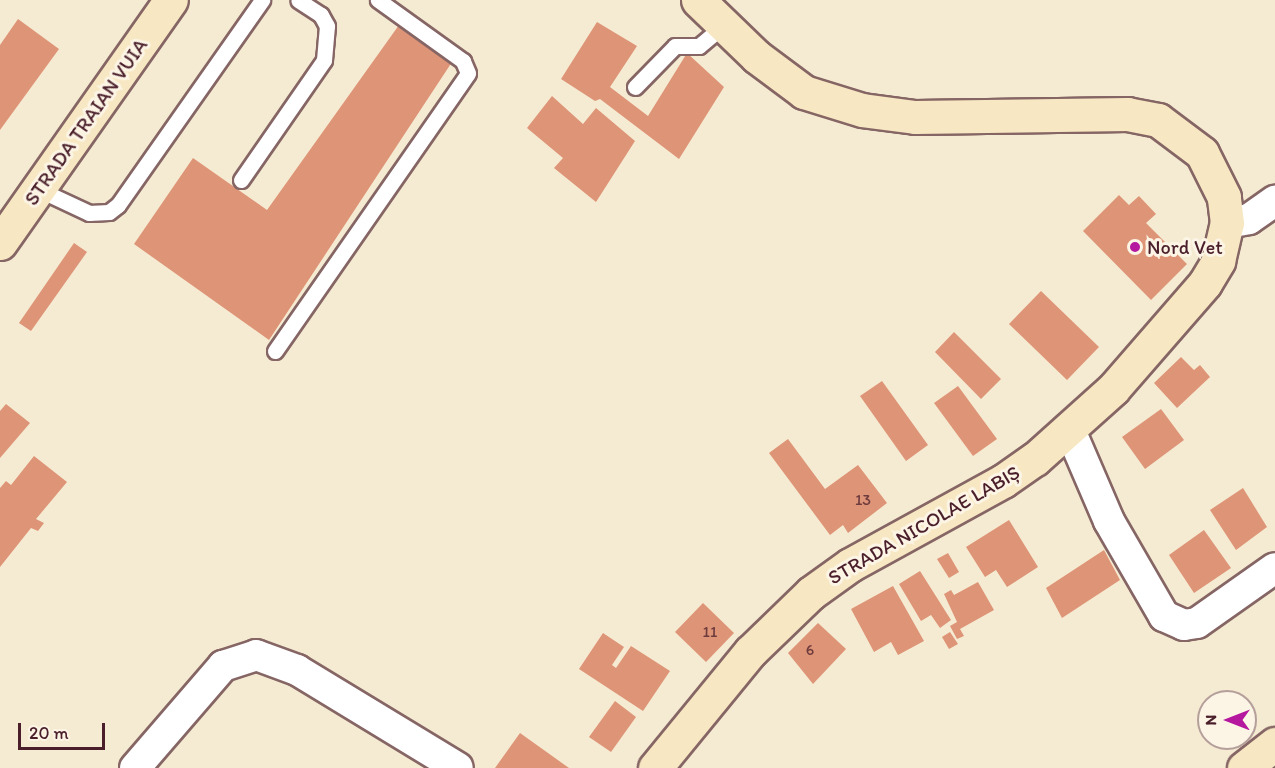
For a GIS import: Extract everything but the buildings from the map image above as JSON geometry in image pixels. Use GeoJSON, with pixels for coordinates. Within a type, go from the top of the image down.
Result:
{"type":"FeatureCollection","features":[{"type":"Feature","properties":{"kind":"street","name":"STRADA TRAIAN VUIA"},"geometry":{"type":"LineString","coordinates":[[0,243],[40,190],[171,0]]}},
{"type":"Feature","properties":{"kind":"street","name":"STRADA NICOLAE LABIȘ"},"geometry":{"type":"LineString","coordinates":[[655,768],[750,652],[811,593],[850,565],[1003,481],[1113,389],[1188,306],[1218,261],[1227,223],[1224,197],[1202,153],[1158,120],[1128,114],[915,117],[862,110],[804,92],[723,26],[698,0]]}},
{"type":"Feature","properties":{"kind":"street"},"geometry":{"type":"LineString","coordinates":[[1227,223],[1249,219],[1275,201]]}},
{"type":"Feature","properties":{"kind":"street"},"geometry":{"type":"LineString","coordinates":[[1069,428],[1109,522],[1164,616],[1184,625],[1197,623],[1275,568]]}},
{"type":"Feature","properties":{"kind":"street"},"geometry":{"type":"LineString","coordinates":[[135,768],[223,666],[256,655],[297,670],[458,768]]}},
{"type":"Feature","properties":{"kind":"street"},"geometry":{"type":"LineString","coordinates":[[1244,768],[1275,744]]}},
{"type":"Feature","properties":{"kind":"lane"},"geometry":{"type":"LineString","coordinates":[[40,190],[89,213],[109,212],[118,205],[262,0]]}},
{"type":"Feature","properties":{"kind":"lane"},"geometry":{"type":"LineString","coordinates":[[241,180],[324,60],[327,26],[321,15],[298,0]]}},
{"type":"Feature","properties":{"kind":"lane"},"geometry":{"type":"LineString","coordinates":[[275,351],[468,72],[463,61],[378,0]]}},
{"type":"Feature","properties":{"kind":"lane"},"geometry":{"type":"LineString","coordinates":[[636,87],[675,46],[699,45],[723,26]]}},
{"type":"Feature","properties":{"kind":"place","name":"Nord Vet"},"geometry":{"type":"Point","coordinates":[1135,247]}}]}
